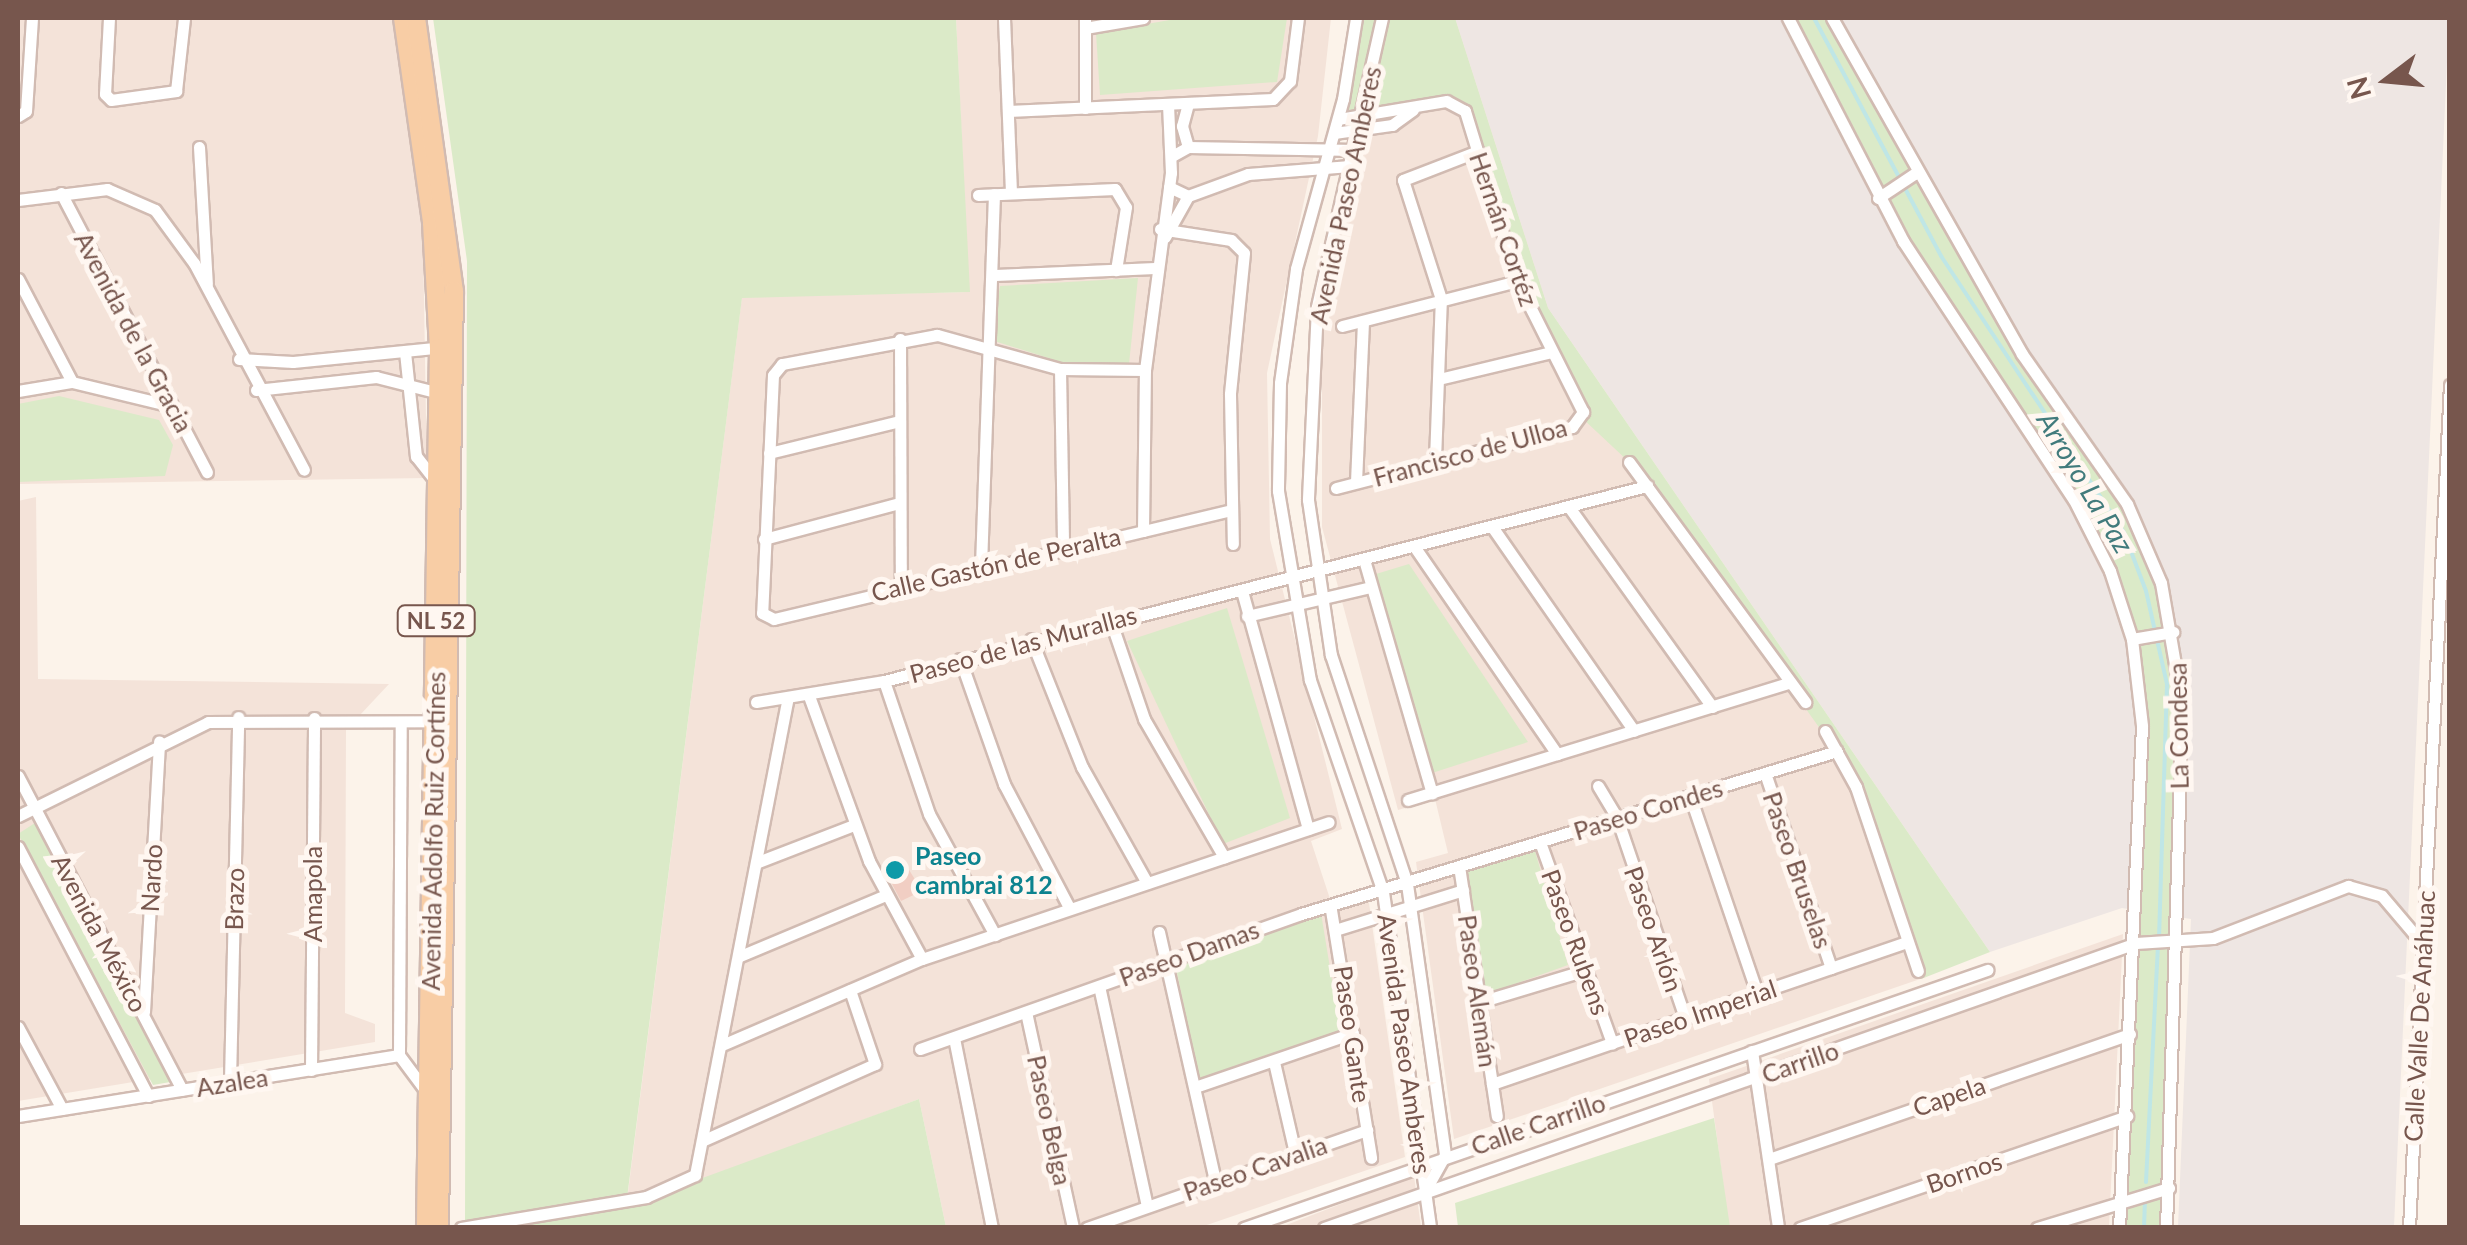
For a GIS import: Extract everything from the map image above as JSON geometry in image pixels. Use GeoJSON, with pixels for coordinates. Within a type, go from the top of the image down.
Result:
{"type":"FeatureCollection","features":[{"type":"Feature","properties":{"kind":"main road","name":"Avenida Adolfo Ruiz Cortínes"},"geometry":{"type":"LineString","coordinates":[[403,18],[432,223],[439,348],[447,388],[438,484],[442,722],[426,1228]]}},
{"type":"Feature","properties":{"kind":"main road"},"geometry":{"type":"LineString","coordinates":[[416,18],[454,290],[447,388],[454,455],[442,722],[440,1228]]}},
{"type":"Feature","properties":{"kind":"street"},"geometry":{"type":"LineString","coordinates":[[21,114],[32,18]]}},
{"type":"Feature","properties":{"kind":"street"},"geometry":{"type":"LineString","coordinates":[[109,18],[107,98],[171,94],[181,80],[184,18]]}},
{"type":"Feature","properties":{"kind":"street"},"geometry":{"type":"LineString","coordinates":[[1004,18],[1010,193]]}},
{"type":"Feature","properties":{"kind":"street"},"geometry":{"type":"LineString","coordinates":[[1085,108],[1085,23],[1143,18]]}},
{"type":"Feature","properties":{"kind":"street"},"geometry":{"type":"LineString","coordinates":[[1008,110],[1274,99],[1290,81],[1298,18]]}},
{"type":"Feature","properties":{"kind":"street","name":"Avenida Paseo Amberes"},"geometry":{"type":"LineString","coordinates":[[1356,18],[1338,119],[1296,269],[1280,383],[1278,491],[1288,580],[1319,709],[1383,892],[1425,1191]]}},
{"type":"Feature","properties":{"kind":"street","name":"Avenida Paseo Amberes"},"geometry":{"type":"LineString","coordinates":[[1382,18],[1310,364],[1314,574],[1407,884],[1445,1156],[1425,1191]]}},
{"type":"Feature","properties":{"kind":"street","name":"La Condesa"},"geometry":{"type":"LineString","coordinates":[[1788,18],[1881,195],[2074,500],[2110,571],[2136,638],[2142,726],[2139,943],[2119,1228]]}},
{"type":"Feature","properties":{"kind":"street","name":"La Condesa"},"geometry":{"type":"LineString","coordinates":[[1832,18],[1910,177],[2022,354],[2128,504],[2170,633],[2182,705],[2166,1228]]}},
{"type":"Feature","properties":{"kind":"street","name":"Hernán Cortéz"},"geometry":{"type":"LineString","coordinates":[[1413,110],[1446,102],[1464,111],[1518,281],[1582,418]]}},
{"type":"Feature","properties":{"kind":"street"},"geometry":{"type":"LineString","coordinates":[[1164,231],[1172,156],[1168,104]]}},
{"type":"Feature","properties":{"kind":"street"},"geometry":{"type":"LineString","coordinates":[[1188,104],[1188,147]]}},
{"type":"Feature","properties":{"kind":"street"},"geometry":{"type":"LineString","coordinates":[[1338,119],[1365,112],[1413,110]]}},
{"type":"Feature","properties":{"kind":"street"},"geometry":{"type":"LineString","coordinates":[[1334,133],[1398,123],[1413,110]]}},
{"type":"Feature","properties":{"kind":"street"},"geometry":{"type":"LineString","coordinates":[[1172,156],[1188,147],[1355,150]]}},
{"type":"Feature","properties":{"kind":"street"},"geometry":{"type":"LineString","coordinates":[[199,148],[207,289]]}},
{"type":"Feature","properties":{"kind":"street"},"geometry":{"type":"LineString","coordinates":[[1435,460],[1443,378],[1441,299],[1403,184],[1411,172],[1478,151]]}},
{"type":"Feature","properties":{"kind":"street"},"geometry":{"type":"LineString","coordinates":[[1143,531],[1145,370],[1158,244],[1164,231],[1188,196],[1248,174],[1350,166]]}},
{"type":"Feature","properties":{"kind":"street"},"geometry":{"type":"LineString","coordinates":[[1881,195],[1910,177]]}},
{"type":"Feature","properties":{"kind":"street"},"geometry":{"type":"LineString","coordinates":[[1169,187],[1188,196]]}},
{"type":"Feature","properties":{"kind":"street"},"geometry":{"type":"LineString","coordinates":[[18,200],[107,188],[134,196],[174,233],[207,289],[256,390],[304,470]]}},
{"type":"Feature","properties":{"kind":"street","name":"Avenida de la Gracia"},"geometry":{"type":"LineString","coordinates":[[61,193],[207,472]]}},
{"type":"Feature","properties":{"kind":"street"},"geometry":{"type":"LineString","coordinates":[[982,566],[986,346],[995,275],[994,194]]}},
{"type":"Feature","properties":{"kind":"street"},"geometry":{"type":"LineString","coordinates":[[978,195],[1122,194],[1116,270]]}},
{"type":"Feature","properties":{"kind":"street"},"geometry":{"type":"LineString","coordinates":[[1164,231],[1231,240],[1244,254],[1229,511],[1233,544]]}},
{"type":"Feature","properties":{"kind":"street"},"geometry":{"type":"LineString","coordinates":[[995,275],[1155,268]]}},
{"type":"Feature","properties":{"kind":"street"},"geometry":{"type":"LineString","coordinates":[[18,279],[72,382]]}},
{"type":"Feature","properties":{"kind":"street"},"geometry":{"type":"LineString","coordinates":[[1342,326],[1518,281]]}},
{"type":"Feature","properties":{"kind":"street"},"geometry":{"type":"LineString","coordinates":[[1356,482],[1363,321]]}},
{"type":"Feature","properties":{"kind":"street"},"geometry":{"type":"LineString","coordinates":[[899,503],[764,539],[773,376],[782,364],[937,335],[1060,368],[1145,370]]}},
{"type":"Feature","properties":{"kind":"street"},"geometry":{"type":"LineString","coordinates":[[900,339],[902,584]]}},
{"type":"Feature","properties":{"kind":"street"},"geometry":{"type":"LineString","coordinates":[[239,358],[439,348]]}},
{"type":"Feature","properties":{"kind":"street"},"geometry":{"type":"LineString","coordinates":[[405,352],[416,456],[438,484]]}},
{"type":"Feature","properties":{"kind":"street"},"geometry":{"type":"LineString","coordinates":[[1443,378],[1551,352]]}},
{"type":"Feature","properties":{"kind":"street"},"geometry":{"type":"LineString","coordinates":[[1060,368],[1063,548]]}},
{"type":"Feature","properties":{"kind":"street"},"geometry":{"type":"LineString","coordinates":[[256,390],[360,377],[447,388]]}},
{"type":"Feature","properties":{"kind":"street"},"geometry":{"type":"LineString","coordinates":[[18,391],[72,382],[172,406]]}},
{"type":"Feature","properties":{"kind":"street","name":"Calle Valle De Anáhuac"},"geometry":{"type":"LineString","coordinates":[[2409,1228],[2450,385]]}},
{"type":"Feature","properties":{"kind":"street","name":"Francisco de Ulloa"},"geometry":{"type":"LineString","coordinates":[[1336,488],[1582,418]]}},
{"type":"Feature","properties":{"kind":"street"},"geometry":{"type":"LineString","coordinates":[[770,453],[899,421]]}},
{"type":"Feature","properties":{"kind":"street"},"geometry":{"type":"LineString","coordinates":[[1629,462],[1805,702]]}},
{"type":"Feature","properties":{"kind":"street","name":"Paseo de las Murallas"},"geometry":{"type":"LineString","coordinates":[[756,702],[884,682],[1031,638],[1365,562],[1647,486]]}},
{"type":"Feature","properties":{"kind":"street"},"geometry":{"type":"LineString","coordinates":[[1569,507],[1712,707]]}},
{"type":"Feature","properties":{"kind":"street","name":"Calle Gastón de Peralta"},"geometry":{"type":"LineString","coordinates":[[764,539],[765,617],[1229,511]]}},
{"type":"Feature","properties":{"kind":"street"},"geometry":{"type":"LineString","coordinates":[[1493,528],[1634,731]]}},
{"type":"Feature","properties":{"kind":"street"},"geometry":{"type":"LineString","coordinates":[[1416,549],[1558,754]]}},
{"type":"Feature","properties":{"kind":"street"},"geometry":{"type":"LineString","coordinates":[[1365,562],[1432,792]]}},
{"type":"Feature","properties":{"kind":"street"},"geometry":{"type":"LineString","coordinates":[[1246,616],[1371,587]]}},
{"type":"Feature","properties":{"kind":"street"},"geometry":{"type":"LineString","coordinates":[[1242,591],[1308,829]]}},
{"type":"Feature","properties":{"kind":"street"},"geometry":{"type":"LineString","coordinates":[[1110,619],[1144,720],[1224,857]]}},
{"type":"Feature","properties":{"kind":"street"},"geometry":{"type":"LineString","coordinates":[[2136,638],[2170,633]]}},
{"type":"Feature","properties":{"kind":"street"},"geometry":{"type":"LineString","coordinates":[[1031,638],[1082,766],[1148,883]]}},
{"type":"Feature","properties":{"kind":"street"},"geometry":{"type":"LineString","coordinates":[[960,659],[1004,784],[1070,910]]}},
{"type":"Feature","properties":{"kind":"street"},"geometry":{"type":"LineString","coordinates":[[884,682],[929,814],[994,935]]}},
{"type":"Feature","properties":{"kind":"street"},"geometry":{"type":"LineString","coordinates":[[1408,800],[1789,683]]}},
{"type":"Feature","properties":{"kind":"street"},"geometry":{"type":"LineString","coordinates":[[808,696],[854,825],[886,895],[922,959]]}},
{"type":"Feature","properties":{"kind":"street"},"geometry":{"type":"LineString","coordinates":[[461,1228],[646,1197],[692,1178],[704,1140],[788,698]]}},
{"type":"Feature","properties":{"kind":"street"},"geometry":{"type":"LineString","coordinates":[[18,816],[159,741],[238,717],[442,722]]}},
{"type":"Feature","properties":{"kind":"street","name":"Brazo"},"geometry":{"type":"LineString","coordinates":[[230,1082],[238,717]]}},
{"type":"Feature","properties":{"kind":"street","name":"Amapola"},"geometry":{"type":"LineString","coordinates":[[311,1070],[314,718]]}},
{"type":"Feature","properties":{"kind":"street"},"geometry":{"type":"LineString","coordinates":[[401,722],[399,1054],[428,1094]]}},
{"type":"Feature","properties":{"kind":"street"},"geometry":{"type":"LineString","coordinates":[[1825,731],[1838,751],[1918,971]]}},
{"type":"Feature","properties":{"kind":"street","name":"Nardo"},"geometry":{"type":"LineString","coordinates":[[144,1015],[159,741]]}},
{"type":"Feature","properties":{"kind":"street","name":"Paseo Condes"},"geometry":{"type":"LineString","coordinates":[[1460,866],[1838,751]]}},
{"type":"Feature","properties":{"kind":"street","name":"Paseo Bruselas"},"geometry":{"type":"LineString","coordinates":[[1765,773],[1832,968]]}},
{"type":"Feature","properties":{"kind":"street","name":"Avenida México"},"geometry":{"type":"LineString","coordinates":[[18,776],[182,1090]]}},
{"type":"Feature","properties":{"kind":"street","name":"Paseo Arlón"},"geometry":{"type":"LineString","coordinates":[[1598,786],[1616,818],[1685,1018]]}},
{"type":"Feature","properties":{"kind":"street"},"geometry":{"type":"LineString","coordinates":[[1690,796],[1758,993]]}},
{"type":"Feature","properties":{"kind":"street"},"geometry":{"type":"LineString","coordinates":[[722,1045],[922,959],[1329,822]]}},
{"type":"Feature","properties":{"kind":"street"},"geometry":{"type":"LineString","coordinates":[[758,862],[854,825]]}},
{"type":"Feature","properties":{"kind":"street","name":"Paseo Rubens"},"geometry":{"type":"LineString","coordinates":[[1540,842],[1612,1043]]}},
{"type":"Feature","properties":{"kind":"street","name":"Avenida México"},"geometry":{"type":"LineString","coordinates":[[18,847],[148,1096]]}},
{"type":"Feature","properties":{"kind":"street","name":"Paseo Damas"},"geometry":{"type":"LineString","coordinates":[[920,1049],[1166,960],[1460,866]]}},
{"type":"Feature","properties":{"kind":"street","name":"Paseo Alemán"},"geometry":{"type":"LineString","coordinates":[[1460,866],[1496,1116]]}},
{"type":"Feature","properties":{"kind":"street","name":"Carrillo"},"geometry":{"type":"LineString","coordinates":[[1425,1191],[2139,943],[2213,938],[2360,886],[2382,896],[2421,942]]}},
{"type":"Feature","properties":{"kind":"street"},"geometry":{"type":"LineString","coordinates":[[1338,929],[1463,890]]}},
{"type":"Feature","properties":{"kind":"street"},"geometry":{"type":"LineString","coordinates":[[740,956],[886,895]]}},
{"type":"Feature","properties":{"kind":"street","name":"Paseo Gante"},"geometry":{"type":"LineString","coordinates":[[1331,910],[1338,929],[1370,1158]]}},
{"type":"Feature","properties":{"kind":"street"},"geometry":{"type":"LineString","coordinates":[[1159,932],[1215,1181]]}},
{"type":"Feature","properties":{"kind":"street","name":"Paseo Imperial"},"geometry":{"type":"LineString","coordinates":[[1492,1084],[1907,942]]}},
{"type":"Feature","properties":{"kind":"street"},"geometry":{"type":"LineString","coordinates":[[1480,1002],[1586,970]]}},
{"type":"Feature","properties":{"kind":"street","name":"Calle Carrillo"},"geometry":{"type":"LineString","coordinates":[[1244,1228],[1987,970]]}},
{"type":"Feature","properties":{"kind":"street"},"geometry":{"type":"LineString","coordinates":[[1099,986],[1147,1206]]}},
{"type":"Feature","properties":{"kind":"street"},"geometry":{"type":"LineString","coordinates":[[704,1140],[875,1064],[850,990]]}},
{"type":"Feature","properties":{"kind":"street","name":"Paseo Belga"},"geometry":{"type":"LineString","coordinates":[[1026,1012],[1073,1228]]}},
{"type":"Feature","properties":{"kind":"street"},"geometry":{"type":"LineString","coordinates":[[18,1027],[62,1110]]}},
{"type":"Feature","properties":{"kind":"street"},"geometry":{"type":"LineString","coordinates":[[1195,1087],[1353,1032]]}},
{"type":"Feature","properties":{"kind":"street","name":"Capela"},"geometry":{"type":"LineString","coordinates":[[1769,1159],[2130,1034]]}},
{"type":"Feature","properties":{"kind":"street"},"geometry":{"type":"LineString","coordinates":[[954,1038],[992,1228]]}},
{"type":"Feature","properties":{"kind":"street"},"geometry":{"type":"LineString","coordinates":[[1752,1051],[1778,1228]]}},
{"type":"Feature","properties":{"kind":"street","name":"Azalea"},"geometry":{"type":"LineString","coordinates":[[18,1116],[399,1054]]}},
{"type":"Feature","properties":{"kind":"street"},"geometry":{"type":"LineString","coordinates":[[1274,1062],[1296,1153]]}},
{"type":"Feature","properties":{"kind":"street","name":"Bornos"},"geometry":{"type":"LineString","coordinates":[[1800,1228],[2127,1116]]}},
{"type":"Feature","properties":{"kind":"street","name":"Paseo Cavalia"},"geometry":{"type":"LineString","coordinates":[[1086,1228],[1366,1130]]}},
{"type":"Feature","properties":{"kind":"street"},"geometry":{"type":"LineString","coordinates":[[2037,1228],[2121,1198],[2168,1188]]}},
{"type":"Feature","properties":{"kind":"street"},"geometry":{"type":"LineString","coordinates":[[1324,1228],[1425,1191],[1430,1228]]}},
{"type":"Feature","properties":{"kind":"shaded area"},"geometry":{"type":"Polygon","coordinates":[[[18,18],[395,18],[423,241],[427,478],[18,484],[18,18]]]}},
{"type":"Feature","properties":{"kind":"shaded area"},"geometry":{"type":"Polygon","coordinates":[[[956,18],[1331,18],[1318,136],[1267,373],[1270,539],[1342,829],[1311,841],[1331,902],[1367,889],[1405,1157],[1201,1227],[946,1227],[919,1099],[626,1208],[742,297],[969,292],[956,18]]]}},
{"type":"Feature","properties":{"kind":"shaded area"},"geometry":{"type":"Polygon","coordinates":[[[1455,18],[1548,308],[1849,752],[1926,977],[1454,1139],[1416,862],[1448,853],[1435,799],[1398,810],[1322,527],[1322,332],[1365,112],[1455,18]]]}},
{"type":"Feature","properties":{"kind":"shaded area"},"geometry":{"type":"Polygon","coordinates":[[[1455,18],[2449,18],[2394,1227],[2178,1227],[2191,919],[2122,908],[1990,952],[1548,308],[1455,18]]]}},
{"type":"Feature","properties":{"kind":"shaded area"},"geometry":{"type":"Polygon","coordinates":[[[36,497],[38,679],[389,684],[346,730],[345,1013],[375,1024],[375,1042],[18,1101],[18,501],[36,497]]]}},
{"type":"Feature","properties":{"kind":"shaded area"},"geometry":{"type":"Polygon","coordinates":[[[2123,934],[2109,1227],[1729,1227],[1709,1079],[2123,934]]]}},
{"type":"Feature","properties":{"kind":"shaded area"},"geometry":{"type":"Polygon","coordinates":[[[1414,1176],[1421,1227],[1281,1227],[1414,1176]]]}},
{"type":"Feature","properties":{"kind":"green space"},"geometry":{"type":"Polygon","coordinates":[[[433,18],[956,18],[970,292],[742,298],[626,1206],[919,1099],[946,1227],[465,1227],[467,261],[433,18]]]}},
{"type":"Feature","properties":{"kind":"green space"},"geometry":{"type":"Polygon","coordinates":[[[1181,18],[1287,18],[1277,82],[1100,95],[1096,33],[1181,18]]]}},
{"type":"Feature","properties":{"kind":"green space"},"geometry":{"type":"Polygon","coordinates":[[[1354,18],[1455,18],[1548,308],[1990,952],[1921,979],[1846,765],[1629,462],[1582,418],[1517,281],[1464,111],[1453,102],[1338,119],[1354,18]]]}},
{"type":"Feature","properties":{"kind":"green space"},"geometry":{"type":"Polygon","coordinates":[[[1788,18],[1832,18],[1914,174],[2146,540],[2180,669],[2166,1227],[2119,1227],[2142,726],[2132,639],[2110,571],[2074,501],[1946,310],[1788,18]]]}},
{"type":"Feature","properties":{"kind":"green space"},"geometry":{"type":"Polygon","coordinates":[[[1138,278],[1129,364],[1061,362],[991,340],[1000,286],[1138,278]]]}},
{"type":"Feature","properties":{"kind":"green space"},"geometry":{"type":"Polygon","coordinates":[[[59,396],[159,420],[173,445],[165,476],[18,482],[18,404],[59,396]]]}},
{"type":"Feature","properties":{"kind":"green space"},"geometry":{"type":"Polygon","coordinates":[[[1409,564],[1528,742],[1429,774],[1376,574],[1409,564]]]}},
{"type":"Feature","properties":{"kind":"green space"},"geometry":{"type":"Polygon","coordinates":[[[1227,608],[1290,818],[1223,844],[1127,641],[1227,608]]]}},
{"type":"Feature","properties":{"kind":"green space"},"geometry":{"type":"Polygon","coordinates":[[[38,821],[176,1081],[153,1085],[18,834],[38,821]]]}},
{"type":"Feature","properties":{"kind":"green space"},"geometry":{"type":"Polygon","coordinates":[[[1535,851],[1568,965],[1484,995],[1465,871],[1535,851]]]}},
{"type":"Feature","properties":{"kind":"green space"},"geometry":{"type":"Polygon","coordinates":[[[1321,913],[1341,1035],[1199,1081],[1175,963],[1321,913]]]}},
{"type":"Feature","properties":{"kind":"green space"},"geometry":{"type":"Polygon","coordinates":[[[1714,1118],[1730,1227],[1458,1227],[1455,1203],[1714,1118]]]}},
{"type":"Feature","properties":{"kind":"building"},"geometry":{"type":"Polygon","coordinates":[[[903,860],[922,891],[901,901],[884,869],[903,860]]]}},
{"type":"Feature","properties":{"kind":"waterway","name":"Arroyo La Paz"},"geometry":{"type":"LineString","coordinates":[[1814,18],[1941,256],[2124,533],[2146,591],[2167,684],[2159,937]]}},
{"type":"Feature","properties":{"kind":"waterway","name":"Arroyo La Paz"},"geometry":{"type":"LineString","coordinates":[[2146,1182],[2158,947]]}},
{"type":"Feature","properties":{"kind":"waterway","name":"Arroyo La Paz"},"geometry":{"type":"LineString","coordinates":[[2144,1228],[2145,1202]]}},
{"type":"Feature","properties":{"kind":"railway"},"geometry":{"type":"LineString","coordinates":[[2449,1228],[2450,1215]]}},
{"type":"Feature","properties":{"kind":"place","name":"Paseo cambrai 812"},"geometry":{"type":"Point","coordinates":[895,870]}}]}
